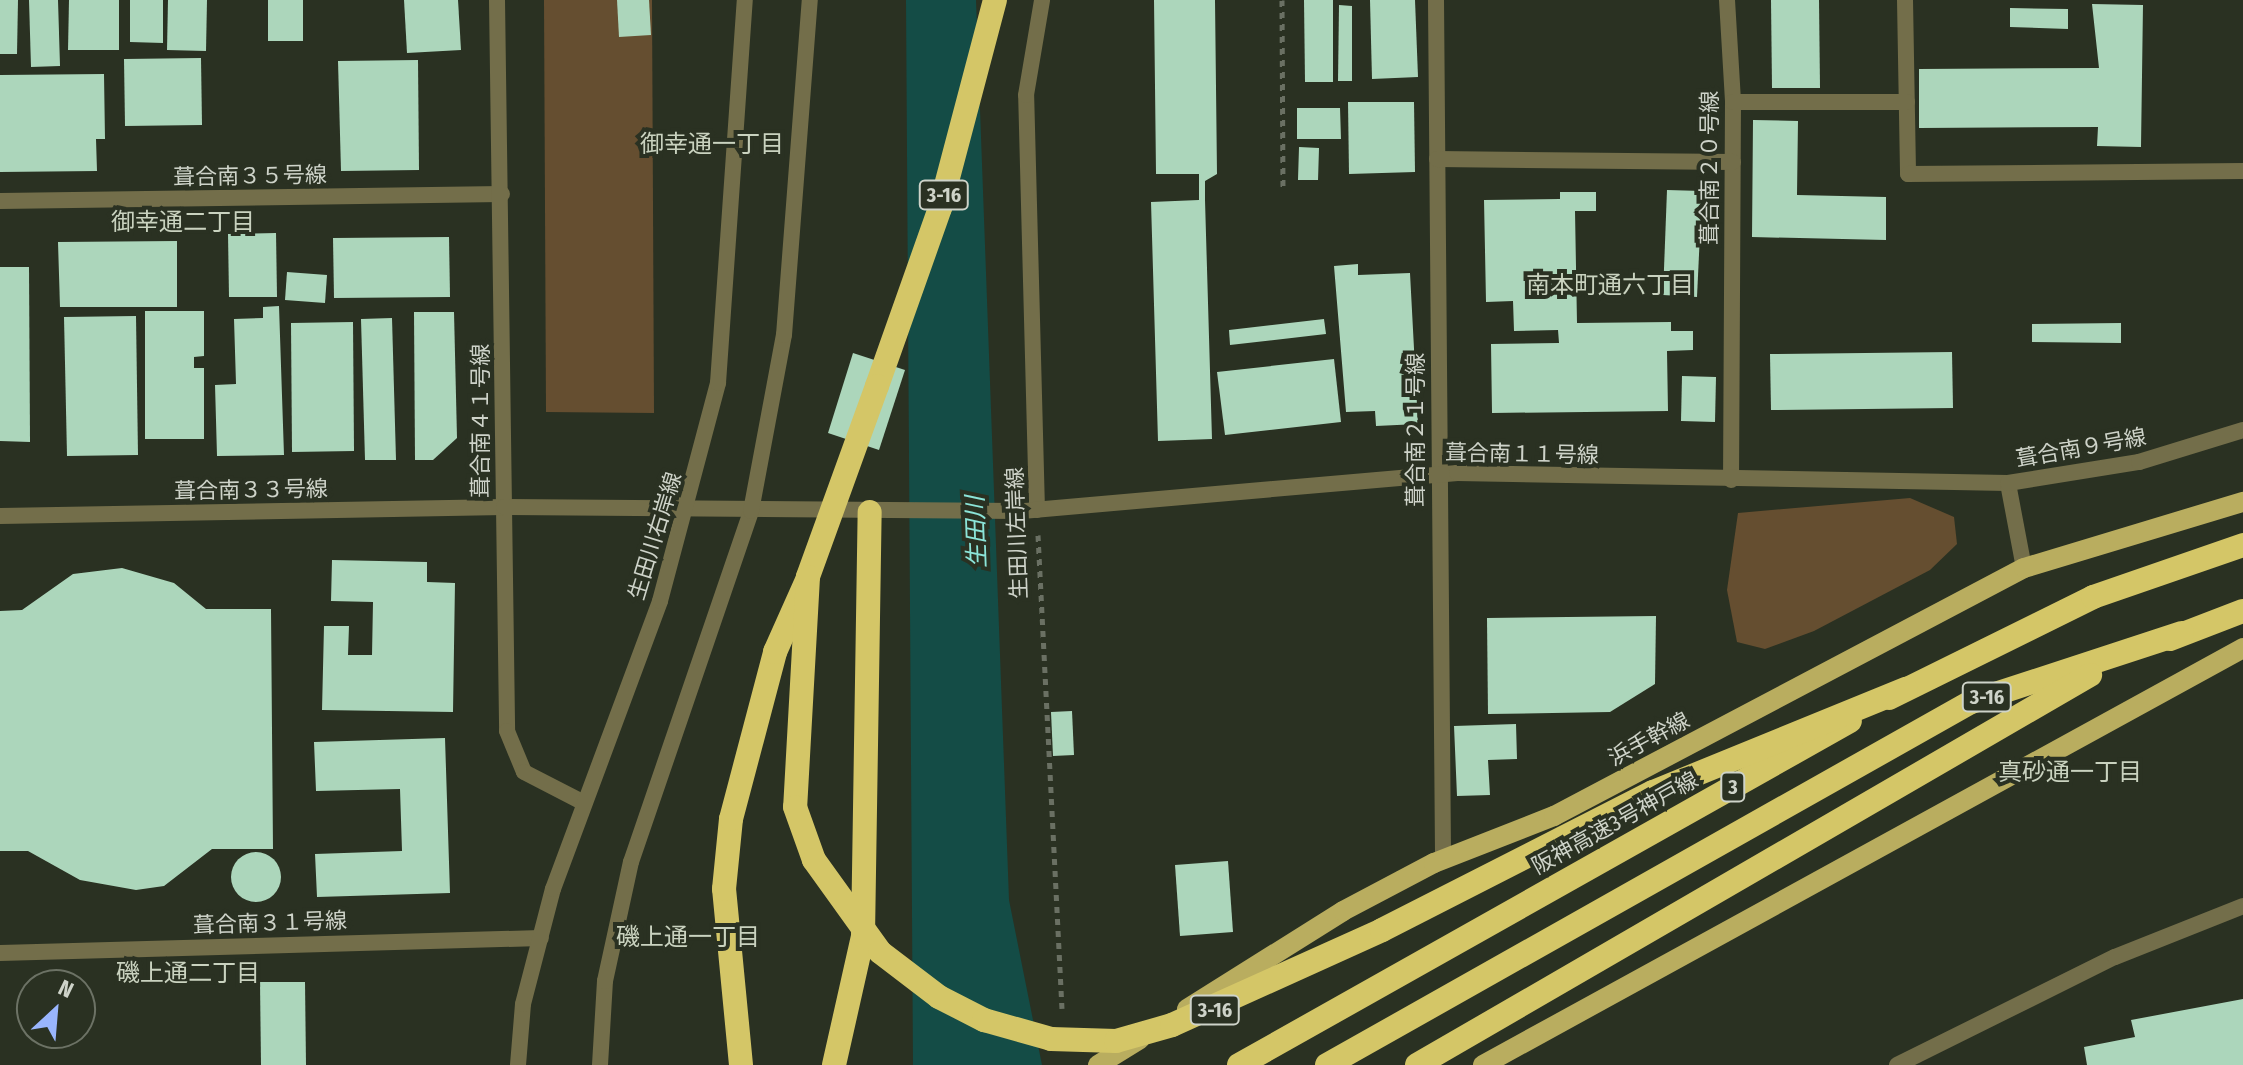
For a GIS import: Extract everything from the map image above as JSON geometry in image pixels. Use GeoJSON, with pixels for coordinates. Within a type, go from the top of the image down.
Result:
{"type":"FeatureCollection","features":[{"type":"Feature","properties":{"kind":"highway","name":"3-16"},"geometry":{"type":"LineString","coordinates":[[741,1065],[724,889],[731,819],[775,652],[808,577],[940,208],[995,0]]}},
{"type":"Feature","properties":{"kind":"highway"},"geometry":{"type":"LineString","coordinates":[[834,1065],[850,1013],[863,936],[880,513]]}},
{"type":"Feature","properties":{"kind":"highway","name":"阪神高速3号神戸線"},"geometry":{"type":"LineString","coordinates":[[1239,1065],[1906,689],[2093,597],[2243,545]]}},
{"type":"Feature","properties":{"kind":"highway","name":"3-16"},"geometry":{"type":"LineString","coordinates":[[808,577],[795,793],[814,860],[880,952],[939,997],[1051,1039],[1116,1041],[1219,1008],[1653,792],[1906,689]]}},
{"type":"Feature","properties":{"kind":"highway"},"geometry":{"type":"LineString","coordinates":[[1417,1065],[1992,728],[2182,633],[2243,611]]}},
{"type":"Feature","properties":{"kind":"highway","name":"3-16"},"geometry":{"type":"LineString","coordinates":[[1327,1065],[1971,702],[2182,633]]}},
{"type":"Feature","properties":{"kind":"main road","name":"浜手幹線"},"geometry":{"type":"LineString","coordinates":[[1098,1065],[1343,911],[1443,860],[1554,816],[2024,568],[2243,502]]}},
{"type":"Feature","properties":{"kind":"main road"},"geometry":{"type":"LineString","coordinates":[[1483,1065],[2243,648]]}},
{"type":"Feature","properties":{"kind":"street","name":"葺合南４１号線"},"geometry":{"type":"LineString","coordinates":[[497,0],[507,731],[524,772],[584,803]]}},
{"type":"Feature","properties":{"kind":"street","name":"生田川右岸線"},"geometry":{"type":"LineString","coordinates":[[518,1065],[523,1004],[541,938],[584,803],[690,508],[718,383],[745,0]]}},
{"type":"Feature","properties":{"kind":"street"},"geometry":{"type":"LineString","coordinates":[[600,1065],[605,981],[631,862],[751,511],[784,335],[810,0]]}},
{"type":"Feature","properties":{"kind":"street","name":"生田川左岸線"},"geometry":{"type":"LineString","coordinates":[[1030,510],[1026,95],[1042,0]]}},
{"type":"Feature","properties":{"kind":"street","name":"葺合南２１号線"},"geometry":{"type":"LineString","coordinates":[[1436,0],[1443,860]]}},
{"type":"Feature","properties":{"kind":"street","name":"葺合南２０号線"},"geometry":{"type":"LineString","coordinates":[[1727,0],[1733,102],[1731,480]]}},
{"type":"Feature","properties":{"kind":"street"},"geometry":{"type":"LineString","coordinates":[[1905,0],[1908,174],[2243,171]]}},
{"type":"Feature","properties":{"kind":"street"},"geometry":{"type":"LineString","coordinates":[[1733,102],[1907,102]]}},
{"type":"Feature","properties":{"kind":"street"},"geometry":{"type":"LineString","coordinates":[[1437,159],[1733,162]]}},
{"type":"Feature","properties":{"kind":"street","name":"葺合南３５号線"},"geometry":{"type":"LineString","coordinates":[[0,201],[502,194]]}},
{"type":"Feature","properties":{"kind":"street","name":"葺合南９号線"},"geometry":{"type":"LineString","coordinates":[[2024,568],[2008,483],[2139,462],[2243,430]]}},
{"type":"Feature","properties":{"kind":"street","name":"葺合南１１号線"},"geometry":{"type":"LineString","coordinates":[[751,511],[880,513],[1030,510],[1438,475],[2008,483]]}},
{"type":"Feature","properties":{"kind":"street","name":"葺合南３３号線"},"geometry":{"type":"LineString","coordinates":[[0,516],[504,507],[751,511]]}},
{"type":"Feature","properties":{"kind":"street"},"geometry":{"type":"LineString","coordinates":[[1897,1065],[2115,957],[2243,906]]}},
{"type":"Feature","properties":{"kind":"street","name":"葺合南３１号線"},"geometry":{"type":"LineString","coordinates":[[0,953],[541,938]]}},
{"type":"Feature","properties":{"kind":"path"},"geometry":{"type":"LineString","coordinates":[[1282,0],[1283,191]]}},
{"type":"Feature","properties":{"kind":"path","name":"生田川左岸線"},"geometry":{"type":"LineString","coordinates":[[1030,510],[1062,1017]]}},
{"type":"Feature","properties":{"kind":"shaded area"},"geometry":{"type":"Polygon","coordinates":[[[544,0],[652,0],[654,413],[546,412],[544,0]]]}},
{"type":"Feature","properties":{"kind":"shaded area"},"geometry":{"type":"Polygon","coordinates":[[[1910,498],[1954,517],[1957,544],[1930,570],[1814,631],[1765,649],[1737,642],[1727,590],[1738,513],[1910,498]]]}},
{"type":"Feature","properties":{"kind":"water","name":"生田川"},"geometry":{"type":"Polygon","coordinates":[[[906,0],[976,0],[1009,900],[1042,1065],[913,1065],[906,0]]]}},
{"type":"Feature","properties":{"kind":"building"},"geometry":{"type":"Polygon","coordinates":[[[0,0],[18,0],[17,54],[0,54],[0,0]]]}},
{"type":"Feature","properties":{"kind":"building"},"geometry":{"type":"Polygon","coordinates":[[[29,0],[58,0],[60,66],[31,67],[29,0]]]}},
{"type":"Feature","properties":{"kind":"building"},"geometry":{"type":"Polygon","coordinates":[[[69,0],[119,0],[119,50],[68,50],[69,0]]]}},
{"type":"Feature","properties":{"kind":"building"},"geometry":{"type":"Polygon","coordinates":[[[130,0],[163,0],[163,43],[130,42],[130,0]]]}},
{"type":"Feature","properties":{"kind":"building"},"geometry":{"type":"Polygon","coordinates":[[[168,0],[207,0],[206,51],[167,50],[168,0]]]}},
{"type":"Feature","properties":{"kind":"building"},"geometry":{"type":"Polygon","coordinates":[[[268,0],[303,0],[303,41],[268,41],[268,0]]]}},
{"type":"Feature","properties":{"kind":"building"},"geometry":{"type":"Polygon","coordinates":[[[404,0],[458,0],[461,50],[407,53],[404,0]]]}},
{"type":"Feature","properties":{"kind":"building"},"geometry":{"type":"Polygon","coordinates":[[[617,0],[649,0],[651,35],[619,37],[617,0]]]}},
{"type":"Feature","properties":{"kind":"building"},"geometry":{"type":"Polygon","coordinates":[[[1154,0],[1215,0],[1217,174],[1205,181],[1212,439],[1158,441],[1151,202],[1199,200],[1199,174],[1156,174],[1154,0]]]}},
{"type":"Feature","properties":{"kind":"building"},"geometry":{"type":"Polygon","coordinates":[[[1304,0],[1333,0],[1333,82],[1305,82],[1304,0]]]}},
{"type":"Feature","properties":{"kind":"building"},"geometry":{"type":"Polygon","coordinates":[[[1370,0],[1415,0],[1418,77],[1372,79],[1370,0]]]}},
{"type":"Feature","properties":{"kind":"building"},"geometry":{"type":"Polygon","coordinates":[[[1771,0],[1819,0],[1820,88],[1772,88],[1771,0]]]}},
{"type":"Feature","properties":{"kind":"building"},"geometry":{"type":"Polygon","coordinates":[[[2092,4],[2143,5],[2141,147],[2097,146],[2098,127],[1919,128],[1919,69],[2099,68],[2092,4]]]}},
{"type":"Feature","properties":{"kind":"building"},"geometry":{"type":"Polygon","coordinates":[[[1339,5],[1352,6],[1352,81],[1338,81],[1339,5]]]}},
{"type":"Feature","properties":{"kind":"building"},"geometry":{"type":"Polygon","coordinates":[[[2010,8],[2068,9],[2068,29],[2010,27],[2010,8]]]}},
{"type":"Feature","properties":{"kind":"building"},"geometry":{"type":"Polygon","coordinates":[[[201,58],[202,125],[125,126],[124,59],[201,58]]]}},
{"type":"Feature","properties":{"kind":"building"},"geometry":{"type":"Polygon","coordinates":[[[418,60],[419,170],[341,171],[338,61],[418,60]]]}},
{"type":"Feature","properties":{"kind":"building"},"geometry":{"type":"Polygon","coordinates":[[[104,74],[105,139],[96,139],[97,171],[0,172],[0,75],[104,74]]]}},
{"type":"Feature","properties":{"kind":"building"},"geometry":{"type":"Polygon","coordinates":[[[1348,102],[1414,102],[1415,172],[1349,174],[1348,102]]]}},
{"type":"Feature","properties":{"kind":"building"},"geometry":{"type":"Polygon","coordinates":[[[1297,108],[1340,108],[1341,139],[1297,139],[1297,108]]]}},
{"type":"Feature","properties":{"kind":"building"},"geometry":{"type":"Polygon","coordinates":[[[1753,120],[1798,121],[1797,195],[1886,197],[1886,240],[1752,237],[1753,120]]]}},
{"type":"Feature","properties":{"kind":"building"},"geometry":{"type":"Polygon","coordinates":[[[1299,147],[1319,148],[1318,180],[1298,180],[1299,147]]]}},
{"type":"Feature","properties":{"kind":"building"},"geometry":{"type":"Polygon","coordinates":[[[1667,190],[1702,191],[1697,297],[1663,295],[1667,190]]]}},
{"type":"Feature","properties":{"kind":"building"},"geometry":{"type":"Polygon","coordinates":[[[1560,192],[1596,192],[1596,211],[1575,211],[1577,323],[1671,322],[1671,331],[1693,331],[1693,350],[1667,351],[1668,411],[1492,413],[1491,344],[1559,343],[1558,330],[1514,331],[1513,301],[1486,302],[1484,200],[1560,199],[1560,192]]]}},
{"type":"Feature","properties":{"kind":"building"},"geometry":{"type":"Polygon","coordinates":[[[276,233],[277,297],[229,297],[228,234],[276,233]]]}},
{"type":"Feature","properties":{"kind":"building"},"geometry":{"type":"Polygon","coordinates":[[[449,237],[450,297],[334,298],[333,238],[449,237]]]}},
{"type":"Feature","properties":{"kind":"building"},"geometry":{"type":"Polygon","coordinates":[[[177,241],[177,307],[60,307],[58,242],[177,241]]]}},
{"type":"Feature","properties":{"kind":"building"},"geometry":{"type":"Polygon","coordinates":[[[1358,264],[1358,275],[1410,273],[1418,424],[1376,426],[1375,411],[1346,412],[1334,266],[1358,264]]]}},
{"type":"Feature","properties":{"kind":"building"},"geometry":{"type":"Polygon","coordinates":[[[0,267],[29,267],[30,442],[0,441],[0,267]]]}},
{"type":"Feature","properties":{"kind":"building"},"geometry":{"type":"Polygon","coordinates":[[[287,272],[327,275],[325,303],[285,300],[287,272]]]}},
{"type":"Feature","properties":{"kind":"building"},"geometry":{"type":"Polygon","coordinates":[[[279,306],[284,455],[217,456],[215,385],[236,384],[234,319],[263,318],[263,307],[279,306]]]}},
{"type":"Feature","properties":{"kind":"building"},"geometry":{"type":"Polygon","coordinates":[[[145,311],[204,311],[204,356],[194,357],[194,368],[204,368],[204,439],[145,439],[145,311]]]}},
{"type":"Feature","properties":{"kind":"building"},"geometry":{"type":"Polygon","coordinates":[[[414,312],[454,312],[457,438],[433,460],[415,460],[414,312]]]}},
{"type":"Feature","properties":{"kind":"building"},"geometry":{"type":"Polygon","coordinates":[[[136,316],[138,455],[67,456],[64,317],[136,316]]]}},
{"type":"Feature","properties":{"kind":"building"},"geometry":{"type":"Polygon","coordinates":[[[392,318],[396,460],[365,460],[361,319],[392,318]]]}},
{"type":"Feature","properties":{"kind":"building"},"geometry":{"type":"Polygon","coordinates":[[[1324,319],[1326,334],[1230,345],[1229,330],[1324,319]]]}},
{"type":"Feature","properties":{"kind":"building"},"geometry":{"type":"Polygon","coordinates":[[[353,322],[354,451],[292,452],[291,323],[353,322]]]}},
{"type":"Feature","properties":{"kind":"building"},"geometry":{"type":"Polygon","coordinates":[[[2121,323],[2121,343],[2032,342],[2032,324],[2121,323]]]}},
{"type":"Feature","properties":{"kind":"building"},"geometry":{"type":"Polygon","coordinates":[[[1952,352],[1953,408],[1771,410],[1770,354],[1952,352]]]}},
{"type":"Feature","properties":{"kind":"building"},"geometry":{"type":"Polygon","coordinates":[[[853,353],[905,370],[879,450],[828,433],[853,353]]]}},
{"type":"Feature","properties":{"kind":"building"},"geometry":{"type":"Polygon","coordinates":[[[1334,359],[1341,422],[1225,435],[1217,372],[1334,359]]]}},
{"type":"Feature","properties":{"kind":"building"},"geometry":{"type":"Polygon","coordinates":[[[1682,376],[1716,377],[1715,422],[1681,421],[1682,376]]]}},
{"type":"Feature","properties":{"kind":"building"},"geometry":{"type":"Polygon","coordinates":[[[332,560],[427,562],[427,582],[455,583],[453,712],[322,710],[324,626],[349,626],[348,655],[372,655],[373,602],[331,601],[332,560]]]}},
{"type":"Feature","properties":{"kind":"building"},"geometry":{"type":"Polygon","coordinates":[[[122,568],[174,583],[206,609],[271,609],[273,849],[212,849],[164,886],[136,890],[80,880],[28,851],[0,851],[0,611],[22,610],[73,574],[122,568]]]}},
{"type":"Feature","properties":{"kind":"building"},"geometry":{"type":"Polygon","coordinates":[[[1656,616],[1655,684],[1610,712],[1488,714],[1487,618],[1656,616]]]}},
{"type":"Feature","properties":{"kind":"building"},"geometry":{"type":"Polygon","coordinates":[[[1072,711],[1074,755],[1053,756],[1051,712],[1072,711]]]}},
{"type":"Feature","properties":{"kind":"building"},"geometry":{"type":"Polygon","coordinates":[[[1516,724],[1517,759],[1488,760],[1490,795],[1457,796],[1454,726],[1516,724]]]}},
{"type":"Feature","properties":{"kind":"building"},"geometry":{"type":"Polygon","coordinates":[[[445,738],[450,893],[317,897],[315,854],[402,851],[400,789],[316,791],[314,742],[445,738]]]}},
{"type":"Feature","properties":{"kind":"building"},"geometry":{"type":"Polygon","coordinates":[[[256,852],[274,859],[281,877],[274,895],[256,902],[238,895],[231,877],[238,859],[256,852]]]}},
{"type":"Feature","properties":{"kind":"building"},"geometry":{"type":"Polygon","coordinates":[[[1228,861],[1233,932],[1180,936],[1175,865],[1228,861]]]}},
{"type":"Feature","properties":{"kind":"building"},"geometry":{"type":"Polygon","coordinates":[[[260,982],[305,982],[306,1065],[261,1065],[260,982]]]}},
{"type":"Feature","properties":{"kind":"building"},"geometry":{"type":"Polygon","coordinates":[[[2243,999],[2243,1065],[2087,1065],[2084,1047],[2135,1037],[2131,1020],[2243,999]]]}},
{"type":"Feature","properties":{"kind":"district","name":"御幸通一丁目"},"geometry":{"type":"Point","coordinates":[712,145]}},
{"type":"Feature","properties":{"kind":"district","name":"御幸通二丁目"},"geometry":{"type":"Point","coordinates":[183,223]}},
{"type":"Feature","properties":{"kind":"district","name":"南本町通六丁目"},"geometry":{"type":"Point","coordinates":[1610,286]}},
{"type":"Feature","properties":{"kind":"district","name":"真砂通一丁目"},"geometry":{"type":"Point","coordinates":[2070,773]}},
{"type":"Feature","properties":{"kind":"district","name":"磯上通一丁目"},"geometry":{"type":"Point","coordinates":[688,938]}},
{"type":"Feature","properties":{"kind":"district","name":"磯上通二丁目"},"geometry":{"type":"Point","coordinates":[188,974]}}]}
